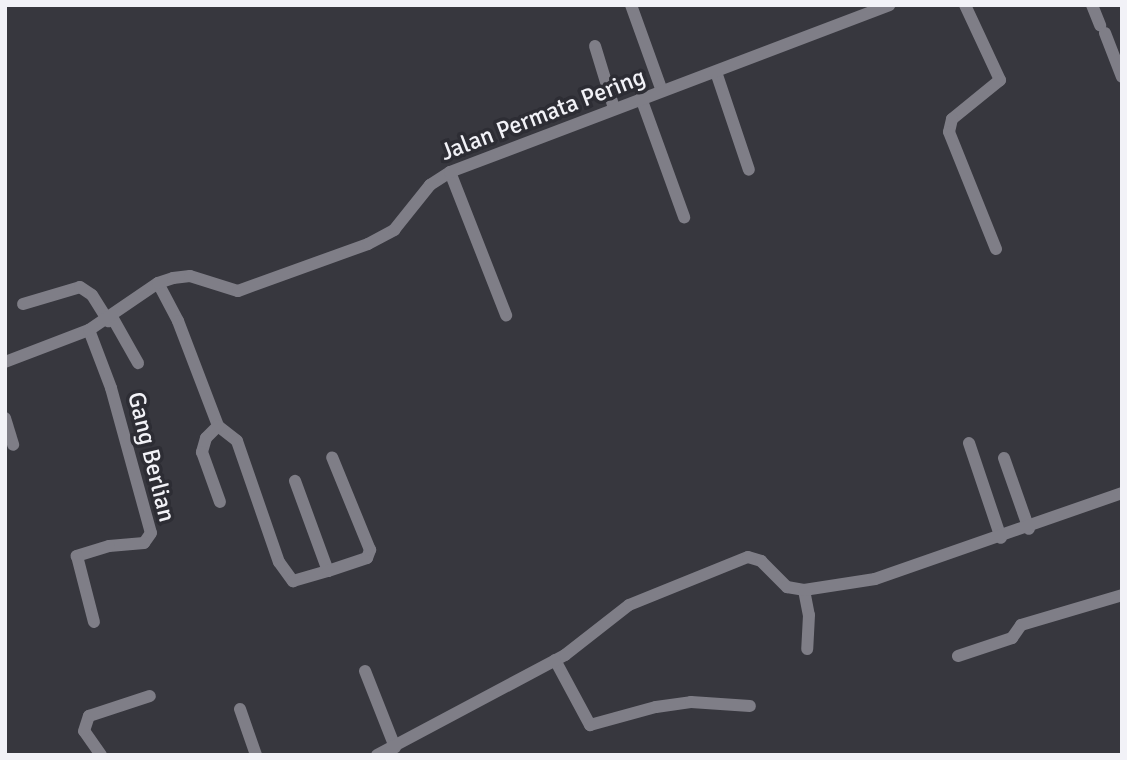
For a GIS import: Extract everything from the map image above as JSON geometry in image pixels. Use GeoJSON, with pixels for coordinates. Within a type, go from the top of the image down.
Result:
{"type":"FeatureCollection","features":[{"type":"Feature","properties":{"kind":"street"},"geometry":{"type":"LineString","coordinates":[[631,5],[662,91]]}},
{"type":"Feature","properties":{"kind":"street","name":"Jalan Permata Pering"},"geometry":{"type":"LineString","coordinates":[[5,362],[89,330],[110,319],[158,283],[190,276],[239,291],[368,244],[394,230],[430,185],[450,172],[890,5]]}},
{"type":"Feature","properties":{"kind":"street"},"geometry":{"type":"LineString","coordinates":[[965,5],[1000,78],[949,124],[996,249]]}},
{"type":"Feature","properties":{"kind":"street"},"geometry":{"type":"LineString","coordinates":[[1092,5],[1122,77]]}},
{"type":"Feature","properties":{"kind":"street"},"geometry":{"type":"LineString","coordinates":[[595,46],[614,108]]}},
{"type":"Feature","properties":{"kind":"street"},"geometry":{"type":"LineString","coordinates":[[716,72],[749,170]]}},
{"type":"Feature","properties":{"kind":"street"},"geometry":{"type":"LineString","coordinates":[[640,98],[684,217]]}},
{"type":"Feature","properties":{"kind":"street"},"geometry":{"type":"LineString","coordinates":[[450,172],[506,315]]}},
{"type":"Feature","properties":{"kind":"street"},"geometry":{"type":"LineString","coordinates":[[158,283],[178,321],[218,426],[237,440],[288,579],[328,571],[367,558],[370,550],[332,457]]}},
{"type":"Feature","properties":{"kind":"street"},"geometry":{"type":"LineString","coordinates":[[23,304],[80,287],[92,295],[138,363]]}},
{"type":"Feature","properties":{"kind":"street","name":"Gang Berlian"},"geometry":{"type":"LineString","coordinates":[[89,330],[111,387],[151,533],[144,543],[109,546],[77,556],[94,622]]}},
{"type":"Feature","properties":{"kind":"street"},"geometry":{"type":"LineString","coordinates":[[5,418],[13,445]]}},
{"type":"Feature","properties":{"kind":"street"},"geometry":{"type":"LineString","coordinates":[[218,426],[206,438],[202,452],[220,502]]}},
{"type":"Feature","properties":{"kind":"street"},"geometry":{"type":"LineString","coordinates":[[969,443],[1001,538]]}},
{"type":"Feature","properties":{"kind":"street"},"geometry":{"type":"LineString","coordinates":[[1004,458],[1029,529]]}},
{"type":"Feature","properties":{"kind":"street"},"geometry":{"type":"LineString","coordinates":[[295,481],[328,571]]}},
{"type":"Feature","properties":{"kind":"street"},"geometry":{"type":"LineString","coordinates":[[377,755],[555,660],[629,604],[748,557],[761,561],[787,587],[804,590],[875,579],[1029,529],[1122,494]]}},
{"type":"Feature","properties":{"kind":"street"},"geometry":{"type":"LineString","coordinates":[[804,590],[809,615],[807,649]]}},
{"type":"Feature","properties":{"kind":"street"},"geometry":{"type":"LineString","coordinates":[[958,656],[1012,638],[1021,625],[1122,595]]}},
{"type":"Feature","properties":{"kind":"street"},"geometry":{"type":"LineString","coordinates":[[555,660],[590,725],[668,705],[750,706]]}},
{"type":"Feature","properties":{"kind":"street"},"geometry":{"type":"LineString","coordinates":[[365,671],[395,747]]}},
{"type":"Feature","properties":{"kind":"street"},"geometry":{"type":"LineString","coordinates":[[101,755],[84,731],[89,716],[150,696]]}},
{"type":"Feature","properties":{"kind":"street"},"geometry":{"type":"LineString","coordinates":[[240,709],[256,755]]}}]}
